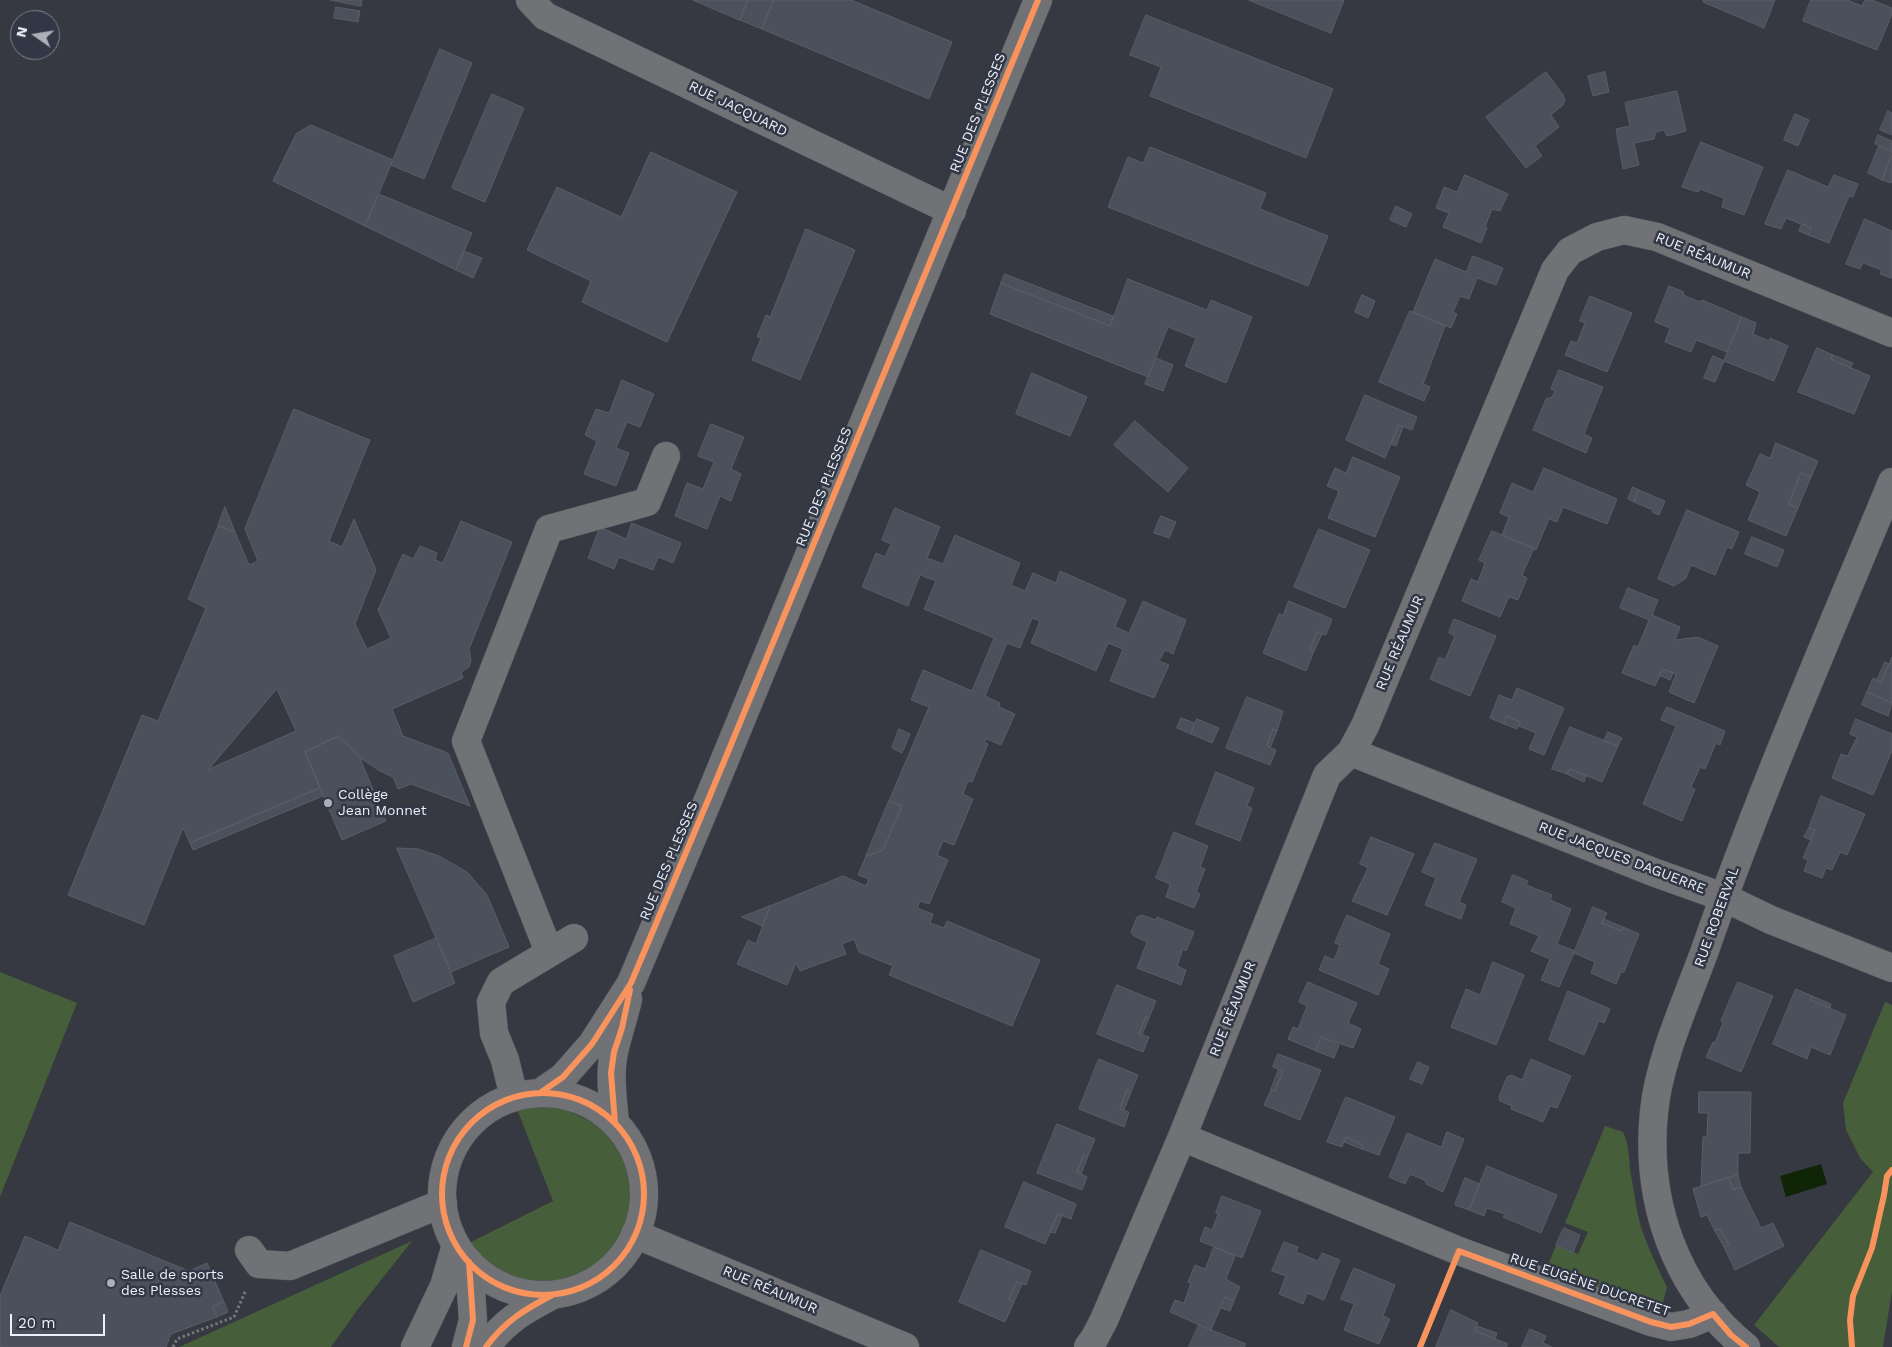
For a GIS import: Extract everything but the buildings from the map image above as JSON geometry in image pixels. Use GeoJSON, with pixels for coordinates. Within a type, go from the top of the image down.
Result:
{"type":"FeatureCollection","features":[{"type":"Feature","properties":{"kind":"street","name":"RUE JACQUARD"},"geometry":{"type":"LineString","coordinates":[[530,0],[545,16],[952,211]]}},
{"type":"Feature","properties":{"kind":"street","name":"RUE DES PLESSES"},"geometry":{"type":"LineString","coordinates":[[540,1093],[563,1076],[592,1044],[631,983],[1038,0]]}},
{"type":"Feature","properties":{"kind":"street","name":"RUE RÉAUMUR"},"geometry":{"type":"LineString","coordinates":[[1088,1347],[1104,1320],[1182,1137],[1327,775],[1351,752],[1365,726],[1556,270],[1570,251],[1597,237],[1624,230],[1657,236],[1892,333]]}},
{"type":"Feature","properties":{"kind":"street"},"geometry":{"type":"LineString","coordinates":[[549,952],[466,740],[549,529],[647,502],[666,456]]}},
{"type":"Feature","properties":{"kind":"street","name":"RUE ROBERVAL"},"geometry":{"type":"LineString","coordinates":[[1746,1347],[1730,1335],[1691,1286],[1671,1248],[1661,1214],[1655,1178],[1652,1142],[1654,1110],[1661,1074],[1723,897],[1884,522],[1892,482]]}},
{"type":"Feature","properties":{"kind":"street","name":"RUE JACQUES DAGUERRE"},"geometry":{"type":"LineString","coordinates":[[1351,752],[1653,872],[1723,897],[1771,920],[1892,968]]}},
{"type":"Feature","properties":{"kind":"street"},"geometry":{"type":"LineString","coordinates":[[514,1097],[505,1060],[494,1033],[491,1002],[501,982],[574,938]]}},
{"type":"Feature","properties":{"kind":"street","name":"RUE DES PLESSES"},"geometry":{"type":"LineString","coordinates":[[615,1123],[612,1073],[614,1052],[622,1028],[631,983]]}},
{"type":"Feature","properties":{"kind":"street"},"geometry":{"type":"LineString","coordinates":[[486,1347],[506,1323],[520,1312],[553,1295],[587,1285],[602,1276],[616,1264],[636,1234],[642,1211],[644,1187],[640,1164],[630,1142],[615,1123],[603,1112],[588,1103],[565,1095],[540,1093],[514,1097],[493,1106],[475,1120],[460,1138],[447,1165],[442,1203],[447,1225],[462,1254],[480,1273],[507,1288],[522,1293],[553,1295]]}},
{"type":"Feature","properties":{"kind":"street","name":"RUE EUGÈNE DUCRETET"},"geometry":{"type":"LineString","coordinates":[[1182,1137],[1459,1251],[1651,1322],[1671,1327],[1689,1324],[1713,1314]]}},
{"type":"Feature","properties":{"kind":"street"},"geometry":{"type":"LineString","coordinates":[[254,1257],[290,1266],[442,1203]]}},
{"type":"Feature","properties":{"kind":"street","name":"RUE RÉAUMUR"},"geometry":{"type":"LineString","coordinates":[[636,1234],[902,1346]]}},
{"type":"Feature","properties":{"kind":"street"},"geometry":{"type":"LineString","coordinates":[[414,1347],[462,1254]]}},
{"type":"Feature","properties":{"kind":"street"},"geometry":{"type":"LineString","coordinates":[[462,1254],[473,1320],[466,1347]]}},
{"type":"Feature","properties":{"kind":"path"},"geometry":{"type":"LineString","coordinates":[[1852,1347],[1850,1320],[1853,1296],[1872,1248],[1884,1195],[1886,1176],[1892,1170]]}},
{"type":"Feature","properties":{"kind":"path"},"geometry":{"type":"LineString","coordinates":[[1420,1347],[1459,1251]]}},
{"type":"Feature","properties":{"kind":"path"},"geometry":{"type":"LineString","coordinates":[[173,1347],[177,1339],[234,1317],[254,1257]]}},
{"type":"Feature","properties":{"kind":"shaded area"},"geometry":{"type":"Polygon","coordinates":[[[0,972],[77,1003],[0,1197],[0,972]]]}},
{"type":"Feature","properties":{"kind":"shaded area"},"geometry":{"type":"Polygon","coordinates":[[[1885,1002],[1892,1005],[1892,1291],[1883,1347],[1779,1347],[1754,1325],[1873,1172],[1860,1158],[1846,1130],[1843,1103],[1885,1002]]]}},
{"type":"Feature","properties":{"kind":"shaded area"},"geometry":{"type":"Polygon","coordinates":[[[541,1106],[566,1109],[599,1126],[620,1151],[631,1181],[629,1220],[612,1250],[594,1268],[557,1285],[516,1280],[490,1264],[467,1244],[553,1201],[517,1109],[541,1106]]]}},
{"type":"Feature","properties":{"kind":"shaded area"},"geometry":{"type":"Polygon","coordinates":[[[1605,1126],[1623,1132],[1626,1138],[1640,1224],[1667,1287],[1661,1310],[1654,1314],[1547,1268],[1556,1245],[1578,1254],[1588,1232],[1565,1223],[1605,1126]]]}},
{"type":"Feature","properties":{"kind":"shaded area"},"geometry":{"type":"Polygon","coordinates":[[[1821,1164],[1827,1184],[1786,1197],[1780,1176],[1821,1164]]]}},
{"type":"Feature","properties":{"kind":"shaded area"},"geometry":{"type":"Polygon","coordinates":[[[412,1241],[358,1309],[331,1347],[179,1347],[412,1241]]]}},
{"type":"Feature","properties":{"kind":"cycle path"},"geometry":{"type":"LineString","coordinates":[[540,1093],[563,1077],[592,1044],[631,983],[1038,0]]}},
{"type":"Feature","properties":{"kind":"cycle path"},"geometry":{"type":"LineString","coordinates":[[615,1123],[611,1073],[614,1052],[622,1028],[630,990]]}},
{"type":"Feature","properties":{"kind":"cycle path"},"geometry":{"type":"LineString","coordinates":[[543,1093],[563,1095],[582,1101],[599,1110],[621,1130],[636,1155],[642,1174],[644,1194],[642,1214],[636,1233],[627,1250],[607,1272],[582,1287],[563,1293],[543,1295],[523,1293],[504,1287],[487,1278],[465,1258],[450,1233],[444,1214],[442,1194],[444,1174],[450,1155],[459,1138],[479,1116],[504,1101],[523,1095],[543,1093]]}},
{"type":"Feature","properties":{"kind":"cycle path"},"geometry":{"type":"LineString","coordinates":[[1852,1347],[1850,1320],[1853,1296],[1872,1248],[1887,1176],[1892,1170]]}},
{"type":"Feature","properties":{"kind":"cycle path"},"geometry":{"type":"LineString","coordinates":[[1420,1347],[1459,1251],[1651,1322],[1671,1327],[1689,1324],[1713,1314],[1731,1335],[1746,1347]]}},
{"type":"Feature","properties":{"kind":"cycle path"},"geometry":{"type":"LineString","coordinates":[[466,1347],[473,1320],[469,1262]]}},
{"type":"Feature","properties":{"kind":"cycle path"},"geometry":{"type":"LineString","coordinates":[[486,1347],[508,1323],[552,1295]]}},
{"type":"Feature","properties":{"kind":"place","name":"Collège Jean Monnet"},"geometry":{"type":"Point","coordinates":[328,803]}},
{"type":"Feature","properties":{"kind":"place","name":"Salle de sports des Plesses"},"geometry":{"type":"Point","coordinates":[111,1283]}}]}
